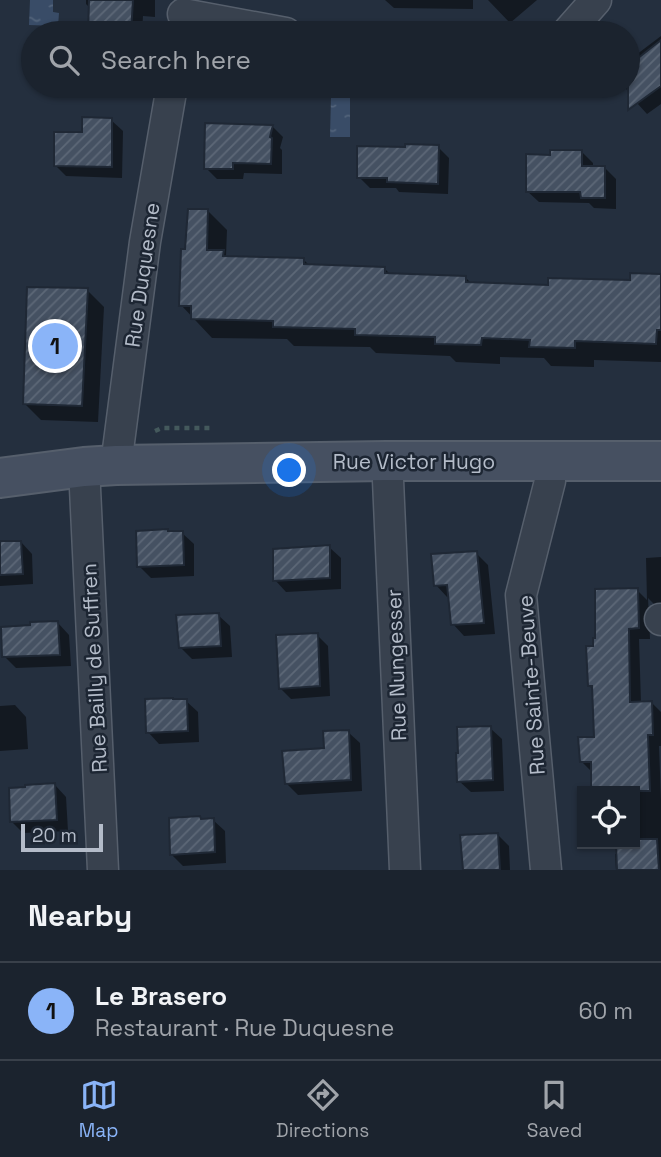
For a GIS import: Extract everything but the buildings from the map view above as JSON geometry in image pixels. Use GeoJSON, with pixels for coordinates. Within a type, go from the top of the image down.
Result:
{"type":"FeatureCollection","features":[{"type":"Feature","properties":{"kind":"street"},"geometry":{"type":"LineString","coordinates":[[578,21],[596,0]]}},
{"type":"Feature","properties":{"kind":"street"},"geometry":{"type":"LineString","coordinates":[[183,16],[213,21]]}},
{"type":"Feature","properties":{"kind":"street","name":"Rue Duquesne"},"geometry":{"type":"LineString","coordinates":[[100,466],[145,242],[170,98]]}},
{"type":"Feature","properties":{"kind":"street","name":"Rue Victor Hugo"},"geometry":{"type":"LineString","coordinates":[[0,478],[100,466],[661,460]]}},
{"type":"Feature","properties":{"kind":"street","name":"Rue Nungesser"},"geometry":{"type":"LineString","coordinates":[[386,461],[405,870]]}},
{"type":"Feature","properties":{"kind":"street","name":"Rue Sainte-Beuve"},"geometry":{"type":"LineString","coordinates":[[546,870],[521,596],[550,481],[549,461]]}},
{"type":"Feature","properties":{"kind":"street","name":"Rue Bailly de Suffren"},"geometry":{"type":"LineString","coordinates":[[100,466],[103,870]]}},
{"type":"Feature","properties":{"kind":"water"},"geometry":{"type":"Polygon","coordinates":[[[30,0],[53,0],[53,12],[59,13],[58,21],[29,21],[30,0]]]}},
{"type":"Feature","properties":{"kind":"water"},"geometry":{"type":"Polygon","coordinates":[[[331,98],[350,98],[350,137],[330,137],[331,98]]]}},
{"type":"Feature","properties":{"kind":"place","name":"Le Brasero"},"geometry":{"type":"Point","coordinates":[55,346]}}]}
